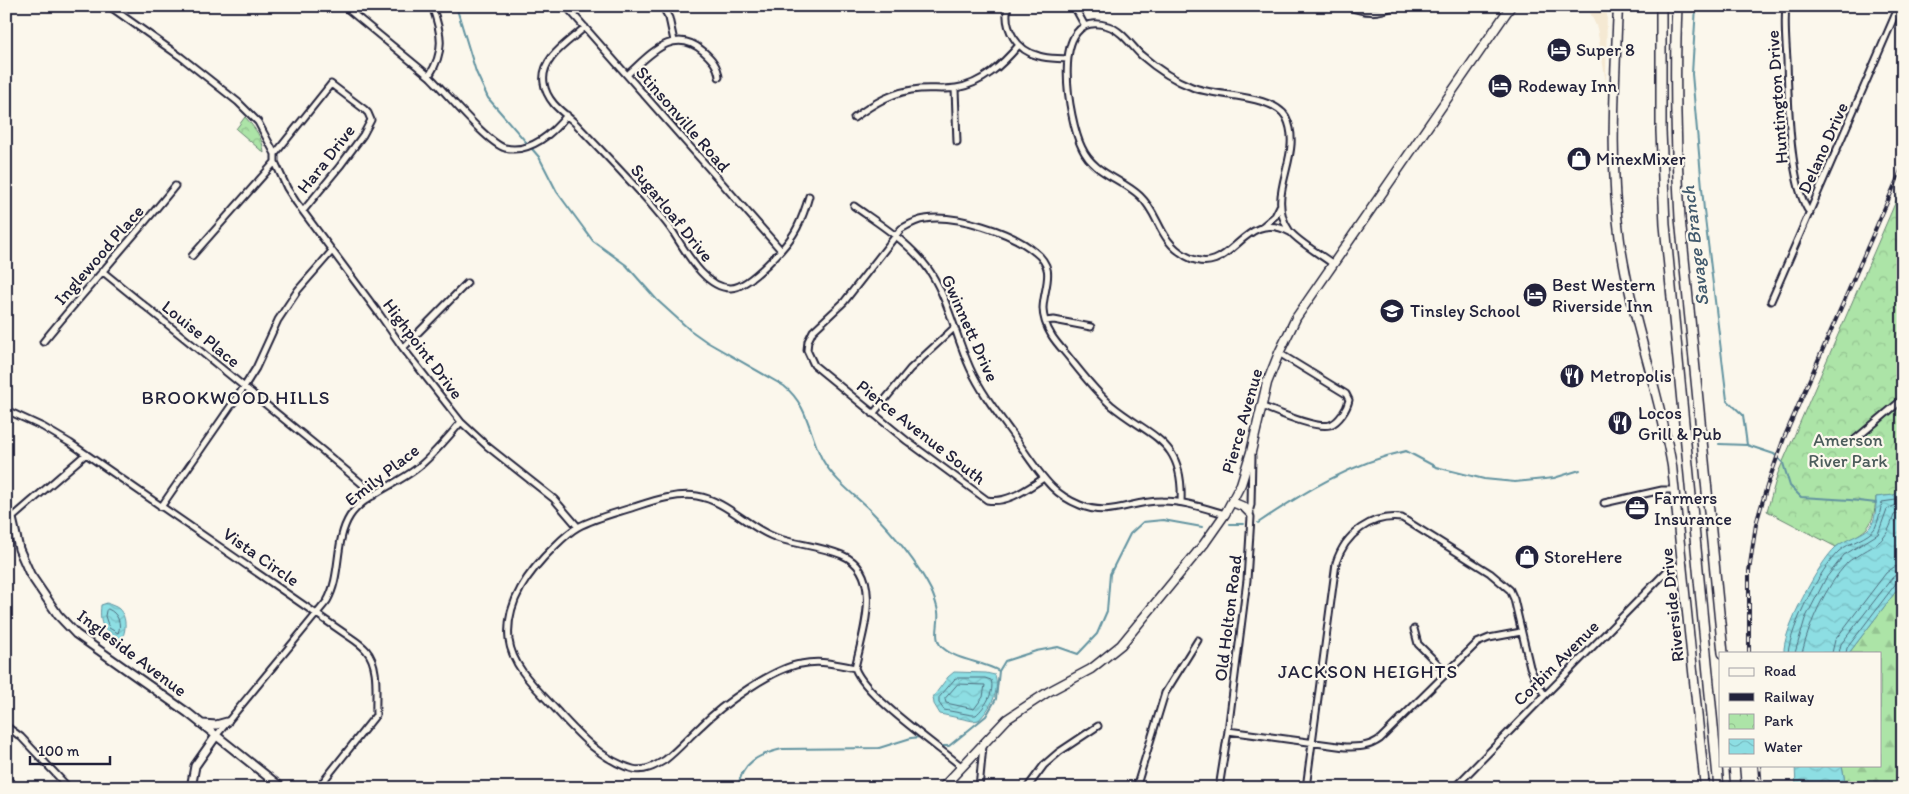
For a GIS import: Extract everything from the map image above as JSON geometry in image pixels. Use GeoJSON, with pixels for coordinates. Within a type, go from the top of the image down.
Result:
{"type":"FeatureCollection","features":[{"type":"Feature","properties":{"kind":"highway"},"geometry":{"type":"LineString","coordinates":[[1661,6],[1661,131],[1665,225],[1719,788]]}},
{"type":"Feature","properties":{"kind":"highway"},"geometry":{"type":"LineString","coordinates":[[1677,6],[1675,91],[1680,209],[1723,652]]}},
{"type":"Feature","properties":{"kind":"highway"},"geometry":{"type":"LineString","coordinates":[[1734,766],[1736,788]]}},
{"type":"Feature","properties":{"kind":"main road","name":"Pierce Avenue"},"geometry":{"type":"LineString","coordinates":[[942,788],[1007,719],[1023,707],[1091,669],[1122,645],[1204,544],[1225,514],[1241,484],[1251,452],[1267,383],[1296,318],[1511,6]]}},
{"type":"Feature","properties":{"kind":"main road","name":"Riverside Drive"},"geometry":{"type":"LineString","coordinates":[[1618,6],[1613,154],[1618,229],[1636,322],[1667,436],[1683,565],[1705,788]]}},
{"type":"Feature","properties":{"kind":"main road"},"geometry":{"type":"LineString","coordinates":[[1232,502],[1244,507],[1249,512]]}},
{"type":"Feature","properties":{"kind":"street"},"geometry":{"type":"LineString","coordinates":[[109,6],[181,57],[238,102],[258,122],[275,154],[275,162],[192,256]]}},
{"type":"Feature","properties":{"kind":"street"},"geometry":{"type":"LineString","coordinates":[[344,6],[429,76],[477,126],[503,148],[531,147],[567,115]]}},
{"type":"Feature","properties":{"kind":"street"},"geometry":{"type":"LineString","coordinates":[[429,76],[442,45],[432,6]]}},
{"type":"Feature","properties":{"kind":"street","name":"Stinsonville Road"},"geometry":{"type":"LineString","coordinates":[[566,6],[780,249]]}},
{"type":"Feature","properties":{"kind":"street"},"geometry":{"type":"LineString","coordinates":[[662,6],[669,18],[674,41]]}},
{"type":"Feature","properties":{"kind":"street"},"geometry":{"type":"LineString","coordinates":[[1008,6],[1008,26],[1018,45],[1038,56],[1067,59]]}},
{"type":"Feature","properties":{"kind":"street"},"geometry":{"type":"LineString","coordinates":[[1074,6],[1085,26]]}},
{"type":"Feature","properties":{"kind":"street"},"geometry":{"type":"LineString","coordinates":[[1347,6],[1372,12],[1380,12],[1395,6]]}},
{"type":"Feature","properties":{"kind":"street","name":"Huntington Drive"},"geometry":{"type":"LineString","coordinates":[[1786,6],[1787,68],[1793,156],[1804,206],[1810,213]]}},
{"type":"Feature","properties":{"kind":"street","name":"Delano Drive"},"geometry":{"type":"LineString","coordinates":[[1771,301],[1899,6]]}},
{"type":"Feature","properties":{"kind":"street"},"geometry":{"type":"LineString","coordinates":[[1280,206],[1275,216],[1262,226],[1248,233],[1228,253],[1212,260],[1193,259],[1177,250],[1162,234],[1152,212],[1140,196],[1094,167],[1081,147],[1070,105],[1067,59],[1071,43],[1076,35],[1085,26],[1103,24],[1113,28],[1156,67],[1191,87],[1264,102],[1282,112],[1288,123],[1292,145],[1280,193],[1280,206],[1282,216],[1290,232]]}},
{"type":"Feature","properties":{"kind":"street","name":"Sugarloaf Drive"},"geometry":{"type":"LineString","coordinates":[[585,28],[549,61],[544,76],[549,96],[556,106],[567,115],[650,203],[672,230],[693,263],[714,282],[722,287],[731,288],[739,286],[757,274],[785,245],[796,229],[809,196]]}},
{"type":"Feature","properties":{"kind":"street"},"geometry":{"type":"LineString","coordinates":[[627,75],[654,51],[664,44],[674,41],[686,42],[697,46],[710,57],[718,69],[719,77]]}},
{"type":"Feature","properties":{"kind":"street"},"geometry":{"type":"LineString","coordinates":[[854,118],[876,102],[896,93],[919,89],[955,89],[972,84],[990,74],[1018,45]]}},
{"type":"Feature","properties":{"kind":"street","name":"Hara Drive"},"geometry":{"type":"LineString","coordinates":[[275,154],[331,84],[364,109],[371,120],[363,135],[346,158],[303,211]]}},
{"type":"Feature","properties":{"kind":"street"},"geometry":{"type":"LineString","coordinates":[[955,89],[957,142]]}},
{"type":"Feature","properties":{"kind":"street","name":"Highpoint Drive"},"geometry":{"type":"LineString","coordinates":[[275,162],[287,188],[303,211],[403,348],[461,422],[499,456],[554,499],[578,527]]}},
{"type":"Feature","properties":{"kind":"street","name":"Inglewood Place"},"geometry":{"type":"LineString","coordinates":[[43,342],[175,186]]}},
{"type":"Feature","properties":{"kind":"street","name":"Gwinnett Drive"},"geometry":{"type":"LineString","coordinates":[[854,206],[911,249],[931,274],[946,305],[978,384],[1044,478]]}},
{"type":"Feature","properties":{"kind":"street"},"geometry":{"type":"LineString","coordinates":[[896,236],[901,229],[912,222],[942,218],[979,226],[1027,246],[1041,257],[1048,270],[1043,308],[1045,321],[1052,336],[1091,385],[1111,405],[1154,434],[1168,448],[1179,470],[1181,502]]}},
{"type":"Feature","properties":{"kind":"street"},"geometry":{"type":"LineString","coordinates":[[1262,226],[1278,227],[1290,232],[1334,264]]}},
{"type":"Feature","properties":{"kind":"street","name":"Pierce Avenue South"},"geometry":{"type":"LineString","coordinates":[[896,236],[844,302],[813,331],[808,341],[807,352],[814,365],[873,414],[987,500],[1007,499],[1044,478]]}},
{"type":"Feature","properties":{"kind":"street"},"geometry":{"type":"LineString","coordinates":[[161,506],[244,387],[256,368],[278,320],[298,290],[332,251]]}},
{"type":"Feature","properties":{"kind":"street","name":"Louise Place"},"geometry":{"type":"LineString","coordinates":[[102,271],[367,488],[373,496]]}},
{"type":"Feature","properties":{"kind":"street"},"geometry":{"type":"LineString","coordinates":[[403,348],[467,283]]}},
{"type":"Feature","properties":{"kind":"street"},"geometry":{"type":"LineString","coordinates":[[1045,321],[1054,320],[1090,327]]}},
{"type":"Feature","properties":{"kind":"street"},"geometry":{"type":"LineString","coordinates":[[873,414],[910,369],[954,328]]}},
{"type":"Feature","properties":{"kind":"street"},"geometry":{"type":"LineString","coordinates":[[1261,406],[1323,426],[1335,423],[1348,405],[1349,400],[1346,394],[1279,353]]}},
{"type":"Feature","properties":{"kind":"street"},"geometry":{"type":"LineString","coordinates":[[1852,442],[1903,399]]}},
{"type":"Feature","properties":{"kind":"street","name":"Vista Circle"},"geometry":{"type":"LineString","coordinates":[[6,410],[50,431],[86,454],[367,651],[372,661],[375,676],[376,714],[318,788]]}},
{"type":"Feature","properties":{"kind":"street","name":"Emily Place"},"geometry":{"type":"LineString","coordinates":[[316,614],[332,592],[346,523],[356,508],[403,479],[417,468],[461,422]]}},
{"type":"Feature","properties":{"kind":"street","name":"Old Holton Road"},"geometry":{"type":"LineString","coordinates":[[1218,788],[1228,731],[1250,550],[1251,518],[1249,512],[1252,505],[1251,452]]}},
{"type":"Feature","properties":{"kind":"street"},"geometry":{"type":"LineString","coordinates":[[12,518],[86,454]]}},
{"type":"Feature","properties":{"kind":"street"},"geometry":{"type":"LineString","coordinates":[[1044,478],[1067,499],[1095,510],[1117,510],[1143,502],[1161,500],[1181,502],[1225,514]]}},
{"type":"Feature","properties":{"kind":"street"},"geometry":{"type":"LineString","coordinates":[[1604,503],[1662,490],[1674,490]]}},
{"type":"Feature","properties":{"kind":"street"},"geometry":{"type":"LineString","coordinates":[[855,668],[835,663],[818,662],[800,664],[785,669],[739,696],[718,711],[664,761],[642,771],[619,765],[595,748],[543,695],[514,656],[509,642],[511,611],[515,598],[526,578],[544,557],[578,527],[618,512],[661,500],[686,495],[699,496],[726,508],[772,537],[843,555],[850,559],[860,571],[868,592],[868,604],[855,668],[858,676],[873,693],[961,766]]}},
{"type":"Feature","properties":{"kind":"street","name":"Ingleside Avenue"},"geometry":{"type":"LineString","coordinates":[[6,509],[12,518],[19,550],[24,561],[58,615],[76,634],[201,723],[282,788]]}},
{"type":"Feature","properties":{"kind":"street"},"geometry":{"type":"LineString","coordinates":[[1306,788],[1336,563],[1342,546],[1365,524],[1386,518],[1402,518],[1490,573],[1510,590],[1536,681],[1544,694]]}},
{"type":"Feature","properties":{"kind":"street","name":"Corbin Avenue"},"geometry":{"type":"LineString","coordinates":[[1454,788],[1544,694],[1668,570],[1683,565]]}},
{"type":"Feature","properties":{"kind":"street"},"geometry":{"type":"LineString","coordinates":[[191,788],[195,766],[216,736],[316,614]]}},
{"type":"Feature","properties":{"kind":"street"},"geometry":{"type":"LineString","coordinates":[[1414,629],[1418,644],[1446,672]]}},
{"type":"Feature","properties":{"kind":"street"},"geometry":{"type":"LineString","coordinates":[[1228,731],[1345,747],[1373,744],[1477,643],[1489,638],[1521,632]]}},
{"type":"Feature","properties":{"kind":"street"},"geometry":{"type":"LineString","coordinates":[[1136,788],[1165,693],[1198,640]]}},
{"type":"Feature","properties":{"kind":"street"},"geometry":{"type":"LineString","coordinates":[[201,723],[209,726],[221,725],[227,722]]}},
{"type":"Feature","properties":{"kind":"street"},"geometry":{"type":"LineString","coordinates":[[7,726],[21,737],[68,788]]}},
{"type":"Feature","properties":{"kind":"street"},"geometry":{"type":"LineString","coordinates":[[1027,788],[1044,765],[1059,752],[1098,726]]}},
{"type":"Feature","properties":{"kind":"street"},"geometry":{"type":"LineString","coordinates":[[979,788],[981,751],[987,739]]}},
{"type":"Feature","properties":{"kind":"street"},"geometry":{"type":"LineString","coordinates":[[6,778],[16,788]]}},
{"type":"Feature","properties":{"kind":"shaded area"},"geometry":{"type":"Polygon","coordinates":[[[1587,6],[1607,6],[1606,83],[1597,28],[1587,6]]]}},
{"type":"Feature","properties":{"kind":"green space"},"geometry":{"type":"Polygon","coordinates":[[[245,117],[258,134],[264,153],[236,129],[245,117]]]}},
{"type":"Feature","properties":{"kind":"green space","name":"Amerson River Park"},"geometry":{"type":"Polygon","coordinates":[[[1903,185],[1903,488],[1894,495],[1876,497],[1873,517],[1866,529],[1836,547],[1767,511],[1778,473],[1903,185]]]}},
{"type":"Feature","properties":{"kind":"green space"},"geometry":{"type":"Polygon","coordinates":[[[1903,582],[1903,788],[1846,788],[1842,766],[1882,766],[1882,652],[1850,652],[1903,582]]]}},
{"type":"Feature","properties":{"kind":"water"},"geometry":{"type":"Polygon","coordinates":[[[1903,488],[1903,582],[1850,652],[1784,652],[1789,629],[1795,614],[1820,567],[1836,547],[1870,527],[1875,517],[1876,497],[1894,495],[1903,488]]]}},
{"type":"Feature","properties":{"kind":"water"},"geometry":{"type":"Polygon","coordinates":[[[107,603],[118,608],[124,617],[125,630],[120,642],[103,627],[101,605],[107,603]]]}},
{"type":"Feature","properties":{"kind":"water"},"geometry":{"type":"Polygon","coordinates":[[[954,672],[995,675],[996,687],[993,699],[979,720],[973,721],[940,714],[934,704],[933,697],[954,672]]]}},
{"type":"Feature","properties":{"kind":"water"},"geometry":{"type":"Polygon","coordinates":[[[1795,766],[1842,766],[1846,788],[1796,788],[1795,766]]]}},
{"type":"Feature","properties":{"kind":"waterway"},"geometry":{"type":"LineString","coordinates":[[456,6],[476,72],[488,98],[539,157],[557,192],[593,241],[626,265],[657,300],[690,330],[707,342],[784,386],[792,394],[803,411],[827,467],[895,537],[925,579],[937,606],[937,636],[940,644],[956,656],[999,671]]}},
{"type":"Feature","properties":{"kind":"waterway","name":"Savage Branch"},"geometry":{"type":"LineString","coordinates":[[1696,6],[1692,74],[1704,210],[1727,400],[1743,415],[1747,445]]}},
{"type":"Feature","properties":{"kind":"waterway"},"geometry":{"type":"LineString","coordinates":[[1719,444],[1747,445],[1774,454],[1783,463],[1790,486],[1801,497],[1876,503]]}},
{"type":"Feature","properties":{"kind":"waterway"},"geometry":{"type":"LineString","coordinates":[[1258,523],[1293,500],[1347,471],[1386,456],[1406,451],[1436,467],[1484,479],[1515,482],[1554,478],[1580,470]]}},
{"type":"Feature","properties":{"kind":"waterway"},"geometry":{"type":"LineString","coordinates":[[939,746],[949,746],[986,716],[996,699],[999,671],[1005,661],[1036,651],[1058,647],[1078,654],[1097,634],[1107,611],[1110,574],[1130,534],[1143,522],[1163,520],[1202,527]]}},
{"type":"Feature","properties":{"kind":"waterway"},"geometry":{"type":"LineString","coordinates":[[1230,524],[1244,524]]}},
{"type":"Feature","properties":{"kind":"waterway"},"geometry":{"type":"LineString","coordinates":[[738,788],[740,779],[747,766],[759,757],[774,751],[782,749],[879,748],[911,738],[921,737]]}},
{"type":"Feature","properties":{"kind":"railway"},"geometry":{"type":"LineString","coordinates":[[1749,652],[1749,571],[1756,524],[1767,486],[1784,438],[1903,166]]}},
{"type":"Feature","properties":{"kind":"railway"},"geometry":{"type":"LineString","coordinates":[[1759,766],[1761,788]]}},
{"type":"Feature","properties":{"kind":"place","name":"Super 8"},"geometry":{"type":"Point","coordinates":[1559,50]}},
{"type":"Feature","properties":{"kind":"place","name":"Rodeway Inn"},"geometry":{"type":"Point","coordinates":[1500,86]}},
{"type":"Feature","properties":{"kind":"place","name":"MinexMixer"},"geometry":{"type":"Point","coordinates":[1579,159]}},
{"type":"Feature","properties":{"kind":"place","name":"Best Western Riverside Inn"},"geometry":{"type":"Point","coordinates":[1535,295]}},
{"type":"Feature","properties":{"kind":"place","name":"Tinsley School"},"geometry":{"type":"Point","coordinates":[1392,311]}},
{"type":"Feature","properties":{"kind":"place","name":"Metropolis"},"geometry":{"type":"Point","coordinates":[1572,376]}},
{"type":"Feature","properties":{"kind":"place","name":"Locos Grill & Pub"},"geometry":{"type":"Point","coordinates":[1620,423]}},
{"type":"Feature","properties":{"kind":"place","name":"Farmers Insurance"},"geometry":{"type":"Point","coordinates":[1637,508]}},
{"type":"Feature","properties":{"kind":"place","name":"StoreHere"},"geometry":{"type":"Point","coordinates":[1527,557]}},
{"type":"Feature","properties":{"kind":"district","name":"BROOKWOOD HILLS"},"geometry":{"type":"Point","coordinates":[236,397]}},
{"type":"Feature","properties":{"kind":"district","name":"JACKSON HEIGHTS"},"geometry":{"type":"Point","coordinates":[1368,671]}}]}
